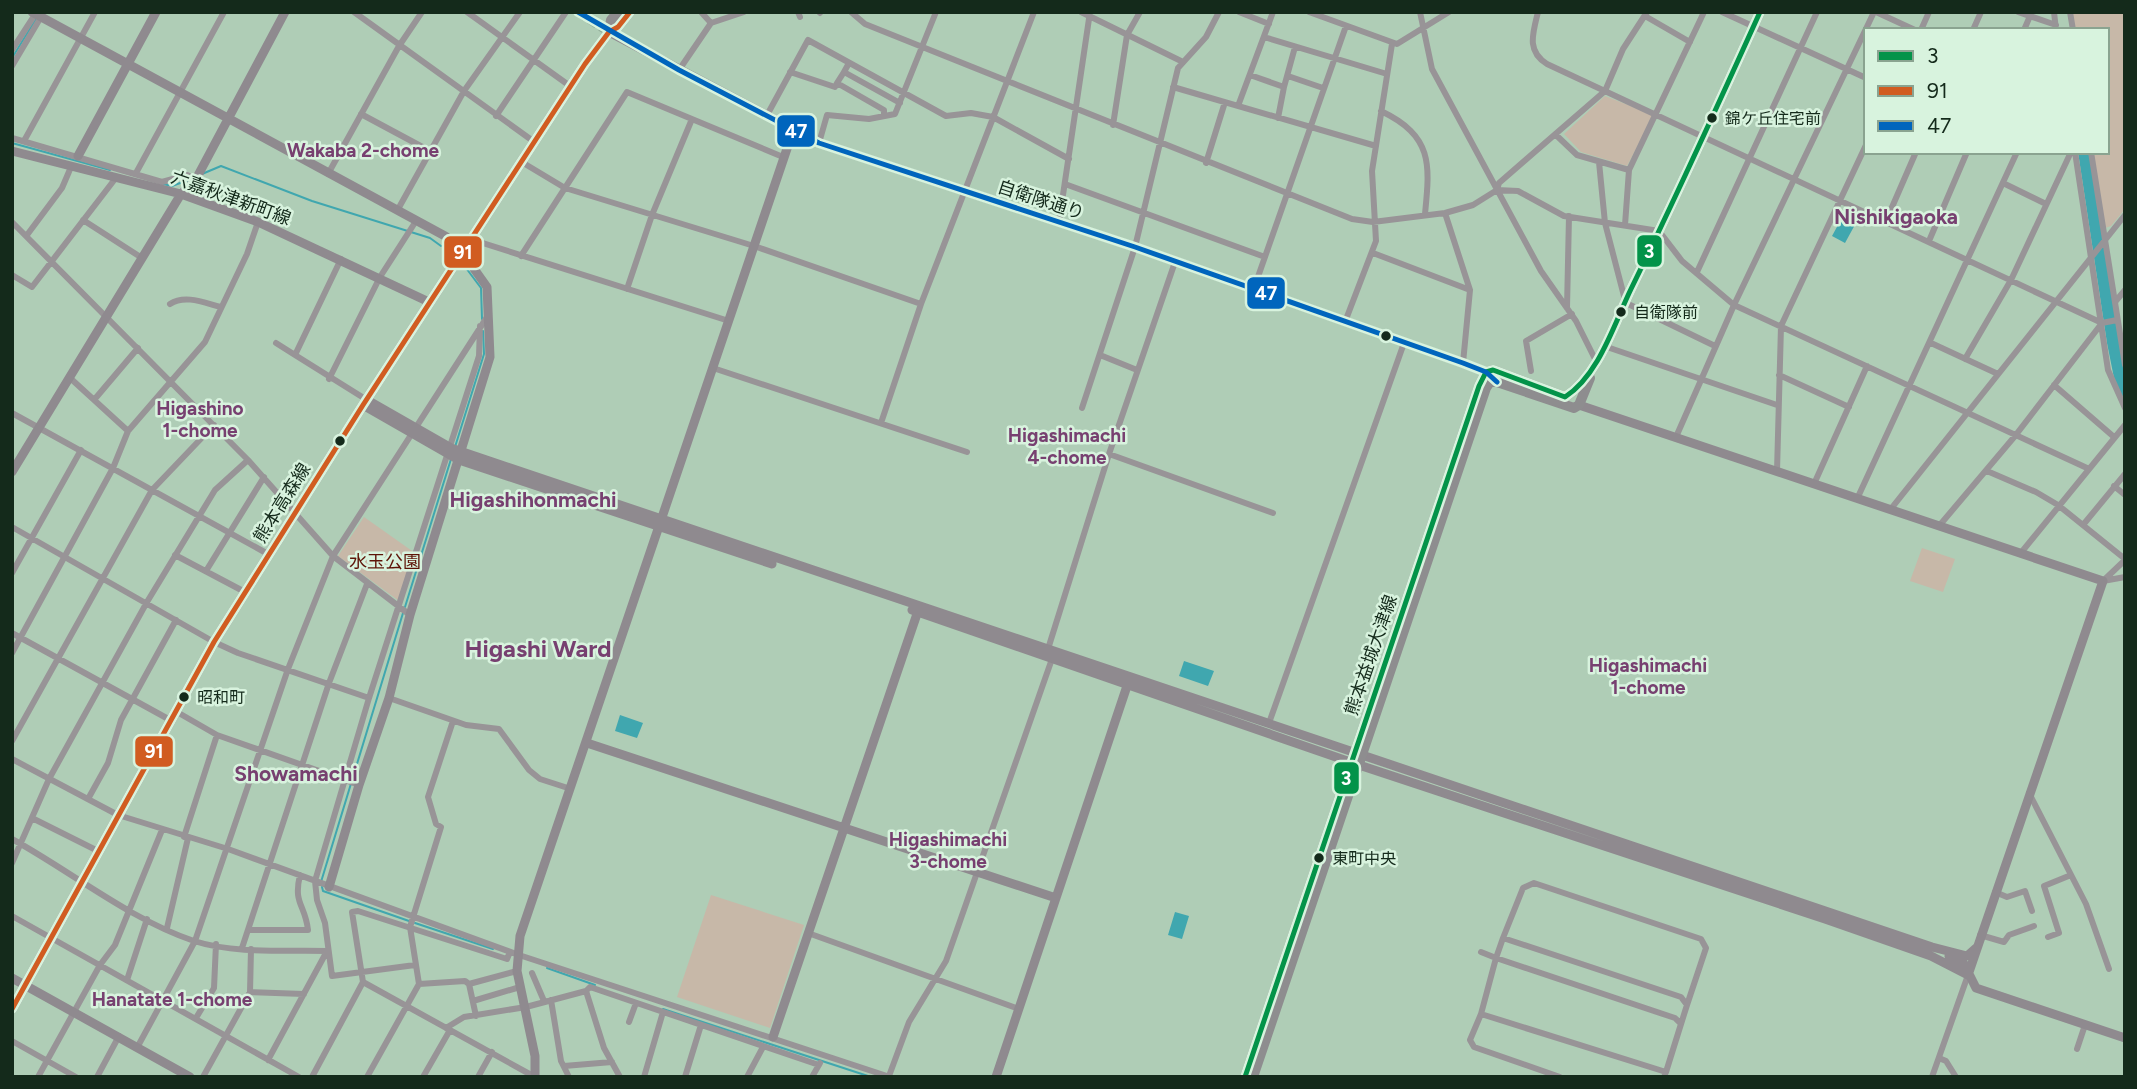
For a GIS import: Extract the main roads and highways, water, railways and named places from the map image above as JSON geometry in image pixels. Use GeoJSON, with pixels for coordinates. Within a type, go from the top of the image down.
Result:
{"type":"FeatureCollection","features":[{"type":"Feature","properties":{"kind":"main road","name":"熊本高森線"},"geometry":{"type":"LineString","coordinates":[[609,32],[611,20],[618,12]]}},
{"type":"Feature","properties":{"kind":"main road","name":"熊本高森線"},"geometry":{"type":"LineString","coordinates":[[12,1009],[244,592],[533,141],[609,32],[618,27],[630,12]]}},
{"type":"Feature","properties":{"kind":"main road"},"geometry":{"type":"LineString","coordinates":[[1596,361],[1579,388],[1565,397],[1579,405],[1603,345],[1760,12]]}},
{"type":"Feature","properties":{"kind":"main road","name":"熊本益城大津線"},"geometry":{"type":"LineString","coordinates":[[1253,1077],[1482,370],[1501,372],[1565,397]]}},
{"type":"Feature","properties":{"kind":"main road","name":"熊本益城大津線"},"geometry":{"type":"LineString","coordinates":[[1358,753],[1486,388],[1490,382],[1497,382],[1569,408],[1579,405]]}},
{"type":"Feature","properties":{"kind":"main road","name":"熊本益城大津線"},"geometry":{"type":"LineString","coordinates":[[1245,1077],[1355,764]]}},
{"type":"Feature","properties":{"kind":"water"},"geometry":{"type":"Polygon","coordinates":[[[2078,154],[2089,154],[2125,371],[2125,404],[2114,378],[2078,154]]]}},
{"type":"Feature","properties":{"kind":"water"},"geometry":{"type":"Polygon","coordinates":[[[1844,214],[1857,221],[1845,243],[1832,236],[1844,214]]]}},
{"type":"Feature","properties":{"kind":"water"},"geometry":{"type":"Polygon","coordinates":[[[1184,661],[1214,671],[1208,686],[1179,676],[1184,661]]]}},
{"type":"Feature","properties":{"kind":"water"},"geometry":{"type":"Polygon","coordinates":[[[620,715],[643,723],[637,738],[615,731],[620,715]]]}},
{"type":"Feature","properties":{"kind":"water"},"geometry":{"type":"Polygon","coordinates":[[[1175,912],[1189,916],[1182,939],[1168,935],[1175,912]]]}},
{"type":"Feature","properties":{"kind":"waterway"},"geometry":{"type":"LineString","coordinates":[[12,58],[36,19]]}},
{"type":"Feature","properties":{"kind":"waterway"},"geometry":{"type":"LineString","coordinates":[[12,143],[110,170]]}},
{"type":"Feature","properties":{"kind":"waterway"},"geometry":{"type":"LineString","coordinates":[[202,174],[221,166],[312,201],[430,238],[441,246]]}},
{"type":"Feature","properties":{"kind":"waterway"},"geometry":{"type":"LineString","coordinates":[[163,184],[172,186],[191,179]]}},
{"type":"Feature","properties":{"kind":"waterway"},"geometry":{"type":"LineString","coordinates":[[466,268],[481,288],[482,319]]}},
{"type":"Feature","properties":{"kind":"waterway"},"geometry":{"type":"LineString","coordinates":[[455,447],[484,354],[483,331]]}},
{"type":"Feature","properties":{"kind":"waterway"},"geometry":{"type":"LineString","coordinates":[[405,607],[451,459]]}},
{"type":"Feature","properties":{"kind":"waterway"},"geometry":{"type":"LineString","coordinates":[[321,882],[403,613]]}},
{"type":"Feature","properties":{"kind":"waterway"},"geometry":{"type":"LineString","coordinates":[[322,887],[323,891],[409,921]]}},
{"type":"Feature","properties":{"kind":"waterway"},"geometry":{"type":"LineString","coordinates":[[415,923],[493,949]]}},
{"type":"Feature","properties":{"kind":"waterway"},"geometry":{"type":"LineString","coordinates":[[547,968],[595,985]]}},
{"type":"Feature","properties":{"kind":"waterway"},"geometry":{"type":"LineString","coordinates":[[663,1009],[871,1077]]}},
{"type":"Feature","properties":{"kind":"tunnel"},"geometry":{"type":"LineString","coordinates":[[578,12],[609,32]]}},
{"type":"Feature","properties":{"kind":"place","name":"錦ケ丘住宅前"},"geometry":{"type":"Point","coordinates":[1712,118]}},
{"type":"Feature","properties":{"kind":"place","name":"自衛隊前"},"geometry":{"type":"Point","coordinates":[1621,312]}},
{"type":"Feature","properties":{"kind":"place","name":"昭和町"},"geometry":{"type":"Point","coordinates":[184,697]}},
{"type":"Feature","properties":{"kind":"place","name":"東町中央"},"geometry":{"type":"Point","coordinates":[1319,858]}},
{"type":"Feature","properties":{"kind":"district","name":"Wakaba 2-chome"},"geometry":{"type":"Point","coordinates":[363,150]}},
{"type":"Feature","properties":{"kind":"district","name":"Nishikigaoka"},"geometry":{"type":"Point","coordinates":[1896,217]}},
{"type":"Feature","properties":{"kind":"district","name":"Higashino 1-chome"},"geometry":{"type":"Point","coordinates":[200,419]}},
{"type":"Feature","properties":{"kind":"district","name":"Higashimachi 4-chome"},"geometry":{"type":"Point","coordinates":[1067,446]}},
{"type":"Feature","properties":{"kind":"district","name":"Higashihonmachi"},"geometry":{"type":"Point","coordinates":[533,500]}},
{"type":"Feature","properties":{"kind":"district","name":"Higashi Ward"},"geometry":{"type":"Point","coordinates":[538,649]}},
{"type":"Feature","properties":{"kind":"district","name":"Higashimachi 1-chome"},"geometry":{"type":"Point","coordinates":[1648,676]}},
{"type":"Feature","properties":{"kind":"district","name":"Showamachi"},"geometry":{"type":"Point","coordinates":[296,774]}},
{"type":"Feature","properties":{"kind":"district","name":"Higashimachi 3-chome"},"geometry":{"type":"Point","coordinates":[948,850]}},
{"type":"Feature","properties":{"kind":"district","name":"Hanatate 1-chome"},"geometry":{"type":"Point","coordinates":[172,999]}},
{"type":"Feature","properties":{"kind":"park label","name":"水玉公園"},"geometry":{"type":"Point","coordinates":[385,562]}}]}
